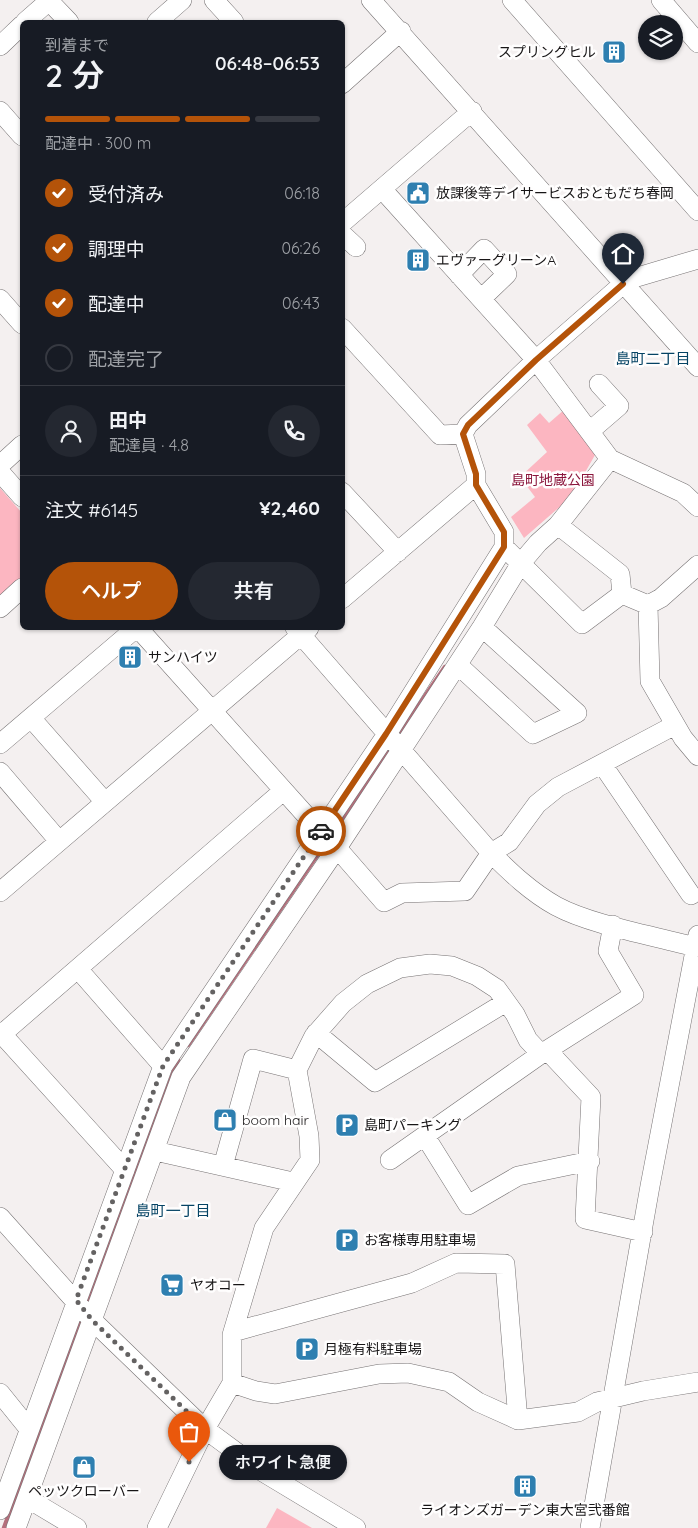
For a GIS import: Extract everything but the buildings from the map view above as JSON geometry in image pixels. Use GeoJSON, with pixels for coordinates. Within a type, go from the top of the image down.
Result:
{"type":"FeatureCollection","features":[{"type":"Feature","properties":{"kind":"street"},"geometry":{"type":"LineString","coordinates":[[27,20],[49,0],[67,20]]}},
{"type":"Feature","properties":{"kind":"street"},"geometry":{"type":"LineString","coordinates":[[159,20],[182,0]]}},
{"type":"Feature","properties":{"kind":"street"},"geometry":{"type":"LineString","coordinates":[[214,0],[232,20]]}},
{"type":"Feature","properties":{"kind":"street"},"geometry":{"type":"LineString","coordinates":[[372,0],[698,367]]}},
{"type":"Feature","properties":{"kind":"street"},"geometry":{"type":"LineString","coordinates":[[512,0],[698,211]]}},
{"type":"Feature","properties":{"kind":"street"},"geometry":{"type":"LineString","coordinates":[[661,0],[698,43]]}},
{"type":"Feature","properties":{"kind":"street"},"geometry":{"type":"LineString","coordinates":[[0,46],[20,27]]}},
{"type":"Feature","properties":{"kind":"street"},"geometry":{"type":"LineString","coordinates":[[345,81],[401,31]]}},
{"type":"Feature","properties":{"kind":"street"},"geometry":{"type":"LineString","coordinates":[[0,111],[20,134]]}},
{"type":"Feature","properties":{"kind":"street"},"geometry":{"type":"LineString","coordinates":[[345,220],[472,111]]}},
{"type":"Feature","properties":{"kind":"street"},"geometry":{"type":"LineString","coordinates":[[382,189],[536,360],[610,459],[683,493],[698,507]]}},
{"type":"Feature","properties":{"kind":"street"},"geometry":{"type":"LineString","coordinates":[[345,237],[356,247]]}},
{"type":"Feature","properties":{"kind":"street"},"geometry":{"type":"LineString","coordinates":[[459,275],[484,249],[507,274],[481,299]]}},
{"type":"Feature","properties":{"kind":"street"},"geometry":{"type":"LineString","coordinates":[[0,1510],[163,1066],[386,734],[504,547],[504,532],[476,485],[476,474],[463,434],[468,425],[536,360],[623,284],[634,278],[698,259]]}},
{"type":"Feature","properties":{"kind":"street"},"geometry":{"type":"LineString","coordinates":[[0,299],[20,322]]}},
{"type":"Feature","properties":{"kind":"street"},"geometry":{"type":"LineString","coordinates":[[345,331],[440,435],[463,434]]}},
{"type":"Feature","properties":{"kind":"street"},"geometry":{"type":"LineString","coordinates":[[590,431],[619,406],[599,384]]}},
{"type":"Feature","properties":{"kind":"street"},"geometry":{"type":"LineString","coordinates":[[0,465],[20,446]]}},
{"type":"Feature","properties":{"kind":"street"},"geometry":{"type":"LineString","coordinates":[[16,1528],[181,1077],[402,750],[521,563],[538,543],[558,525],[610,459]]}},
{"type":"Feature","properties":{"kind":"street"},"geometry":{"type":"LineString","coordinates":[[0,472],[20,495]]}},
{"type":"Feature","properties":{"kind":"street"},"geometry":{"type":"LineString","coordinates":[[345,596],[476,485]]}},
{"type":"Feature","properties":{"kind":"street"},"geometry":{"type":"LineString","coordinates":[[345,495],[398,552]]}},
{"type":"Feature","properties":{"kind":"street"},"geometry":{"type":"LineString","coordinates":[[558,525],[620,574],[622,594]]}},
{"type":"Feature","properties":{"kind":"street"},"geometry":{"type":"LineString","coordinates":[[504,547],[582,624],[622,594]]}},
{"type":"Feature","properties":{"kind":"street"},"geometry":{"type":"LineString","coordinates":[[648,605],[661,598],[698,565]]}},
{"type":"Feature","properties":{"kind":"street"},"geometry":{"type":"LineString","coordinates":[[0,608],[20,590]]}},
{"type":"Feature","properties":{"kind":"street"},"geometry":{"type":"LineString","coordinates":[[622,594],[648,605]]}},
{"type":"Feature","properties":{"kind":"street"},"geometry":{"type":"LineString","coordinates":[[648,605],[650,681],[675,725],[698,756]]}},
{"type":"Feature","properties":{"kind":"street"},"geometry":{"type":"LineString","coordinates":[[458,664],[534,734],[577,713],[482,627]]}},
{"type":"Feature","properties":{"kind":"street"},"geometry":{"type":"LineString","coordinates":[[0,744],[135,630]]}},
{"type":"Feature","properties":{"kind":"street"},"geometry":{"type":"LineString","coordinates":[[139,630],[320,831]]}},
{"type":"Feature","properties":{"kind":"street"},"geometry":{"type":"LineString","coordinates":[[0,892],[302,630],[386,734],[491,853],[516,877],[557,906],[572,914],[613,925],[696,941],[590,1528]]}},
{"type":"Feature","properties":{"kind":"street"},"geometry":{"type":"LineString","coordinates":[[31,718],[105,802]]}},
{"type":"Feature","properties":{"kind":"street"},"geometry":{"type":"LineString","coordinates":[[337,848],[384,902],[402,894],[465,891],[491,853],[509,842],[537,804],[558,788],[675,725]]}},
{"type":"Feature","properties":{"kind":"street"},"geometry":{"type":"LineString","coordinates":[[602,764],[691,896]]}},
{"type":"Feature","properties":{"kind":"street"},"geometry":{"type":"LineString","coordinates":[[0,772],[59,841]]}},
{"type":"Feature","properties":{"kind":"street"},"geometry":{"type":"LineString","coordinates":[[126,1170],[1,1033],[78,969],[283,790]]}},
{"type":"Feature","properties":{"kind":"street"},"geometry":{"type":"LineString","coordinates":[[390,1160],[544,1052],[634,995],[608,951],[613,925]]}},
{"type":"Feature","properties":{"kind":"street"},"geometry":{"type":"LineString","coordinates":[[157,1528],[205,1429],[232,1383],[234,1332],[264,1228],[310,1160],[310,1136],[297,1070],[316,1033],[343,1003],[367,984],[400,968],[430,964],[452,966],[477,976],[497,989],[528,1040],[544,1052],[591,1097],[590,1161],[586,1219],[643,1232]]}},
{"type":"Feature","properties":{"kind":"street"},"geometry":{"type":"LineString","coordinates":[[78,969],[163,1066]]}},
{"type":"Feature","properties":{"kind":"street"},"geometry":{"type":"LineString","coordinates":[[316,1033],[374,1082],[506,1002]]}},
{"type":"Feature","properties":{"kind":"street"},"geometry":{"type":"LineString","coordinates":[[223,1166],[254,1059],[297,1070]]}},
{"type":"Feature","properties":{"kind":"street"},"geometry":{"type":"LineString","coordinates":[[424,1136],[468,1204],[518,1176],[590,1161]]}},
{"type":"Feature","properties":{"kind":"street"},"geometry":{"type":"LineString","coordinates":[[155,1151],[294,1182]]}},
{"type":"Feature","properties":{"kind":"street"},"geometry":{"type":"LineString","coordinates":[[0,1217],[92,1320],[205,1429],[263,1472],[356,1528]]}},
{"type":"Feature","properties":{"kind":"street"},"geometry":{"type":"LineString","coordinates":[[234,1332],[412,1283],[456,1263],[505,1264],[518,1420]]}},
{"type":"Feature","properties":{"kind":"street"},"geometry":{"type":"LineString","coordinates":[[232,1383],[256,1391],[275,1394],[379,1374],[408,1373],[449,1382],[478,1402],[518,1420],[578,1412],[597,1402],[642,1391],[698,1382]]}},
{"type":"Feature","properties":{"kind":"street"},"geometry":{"type":"LineString","coordinates":[[0,1393],[29,1429]]}},
{"type":"Feature","properties":{"kind":"street"},"geometry":{"type":"LineString","coordinates":[[27,1498],[77,1528]]}},
{"type":"Feature","properties":{"kind":"green space","name":"島町地蔵公園"},"geometry":{"type":"Polygon","coordinates":[[[565,409],[595,447],[595,455],[571,497],[524,538],[511,517],[535,497],[520,477],[547,452],[527,425],[540,413],[549,423],[565,409]]]}},
{"type":"Feature","properties":{"kind":"green space"},"geometry":{"type":"Polygon","coordinates":[[[0,488],[20,511],[20,580],[0,597],[0,488]]]}},
{"type":"Feature","properties":{"kind":"green space"},"geometry":{"type":"Polygon","coordinates":[[[277,1508],[312,1528],[266,1528],[277,1508]]]}},
{"type":"Feature","properties":{"kind":"waterway"},"geometry":{"type":"LineString","coordinates":[[397,737],[445,667]]}},
{"type":"Feature","properties":{"kind":"waterway"},"geometry":{"type":"LineString","coordinates":[[188,1045],[392,745]]}},
{"type":"Feature","properties":{"kind":"waterway"},"geometry":{"type":"LineString","coordinates":[[86,1305],[178,1060]]}},
{"type":"Feature","properties":{"kind":"waterway"},"geometry":{"type":"LineString","coordinates":[[4,1528],[81,1317]]}},
{"type":"Feature","properties":{"kind":"way so far"},"geometry":{"type":"LineString","coordinates":[[189,1462],[205,1429],[92,1320],[76,1300],[126,1170],[163,1066],[321,831]]}},
{"type":"Feature","properties":{"kind":"place","name":"スプリングヒル"},"geometry":{"type":"Point","coordinates":[614,52]}},
{"type":"Feature","properties":{"kind":"place","name":"放課後等デイサービスおともだち春岡"},"geometry":{"type":"Point","coordinates":[418,193]}},
{"type":"Feature","properties":{"kind":"place","name":"エヴァーグリーンA"},"geometry":{"type":"Point","coordinates":[418,260]}},
{"type":"Feature","properties":{"kind":"place","name":"サンハイツ"},"geometry":{"type":"Point","coordinates":[130,657]}},
{"type":"Feature","properties":{"kind":"place","name":"boom hair"},"geometry":{"type":"Point","coordinates":[225,1120]}},
{"type":"Feature","properties":{"kind":"place","name":"島町パーキング"},"geometry":{"type":"Point","coordinates":[347,1125]}},
{"type":"Feature","properties":{"kind":"place","name":"お客様専用駐車場"},"geometry":{"type":"Point","coordinates":[347,1240]}},
{"type":"Feature","properties":{"kind":"place","name":"ヤオコー"},"geometry":{"type":"Point","coordinates":[172,1285]}},
{"type":"Feature","properties":{"kind":"place","name":"月極有料駐車場"},"geometry":{"type":"Point","coordinates":[307,1349]}},
{"type":"Feature","properties":{"kind":"place","name":"ホワイト急便"},"geometry":{"type":"Point","coordinates":[189,1462]}},
{"type":"Feature","properties":{"kind":"place","name":"ペッツクローバー"},"geometry":{"type":"Point","coordinates":[84,1467]}},
{"type":"Feature","properties":{"kind":"place","name":"ライオンズガーデン東大宮弐番館"},"geometry":{"type":"Point","coordinates":[525,1486]}},
{"type":"Feature","properties":{"kind":"district","name":"島町二丁目"},"geometry":{"type":"Point","coordinates":[653,359]}},
{"type":"Feature","properties":{"kind":"district","name":"島町一丁目"},"geometry":{"type":"Point","coordinates":[173,1211]}},
{"type":"Feature","properties":{"kind":"route"},"geometry":{"type":"LineString","coordinates":[[321,831],[386,734],[504,547],[504,532],[476,485],[476,474],[463,434],[468,425],[536,360],[623,284]]}}]}
